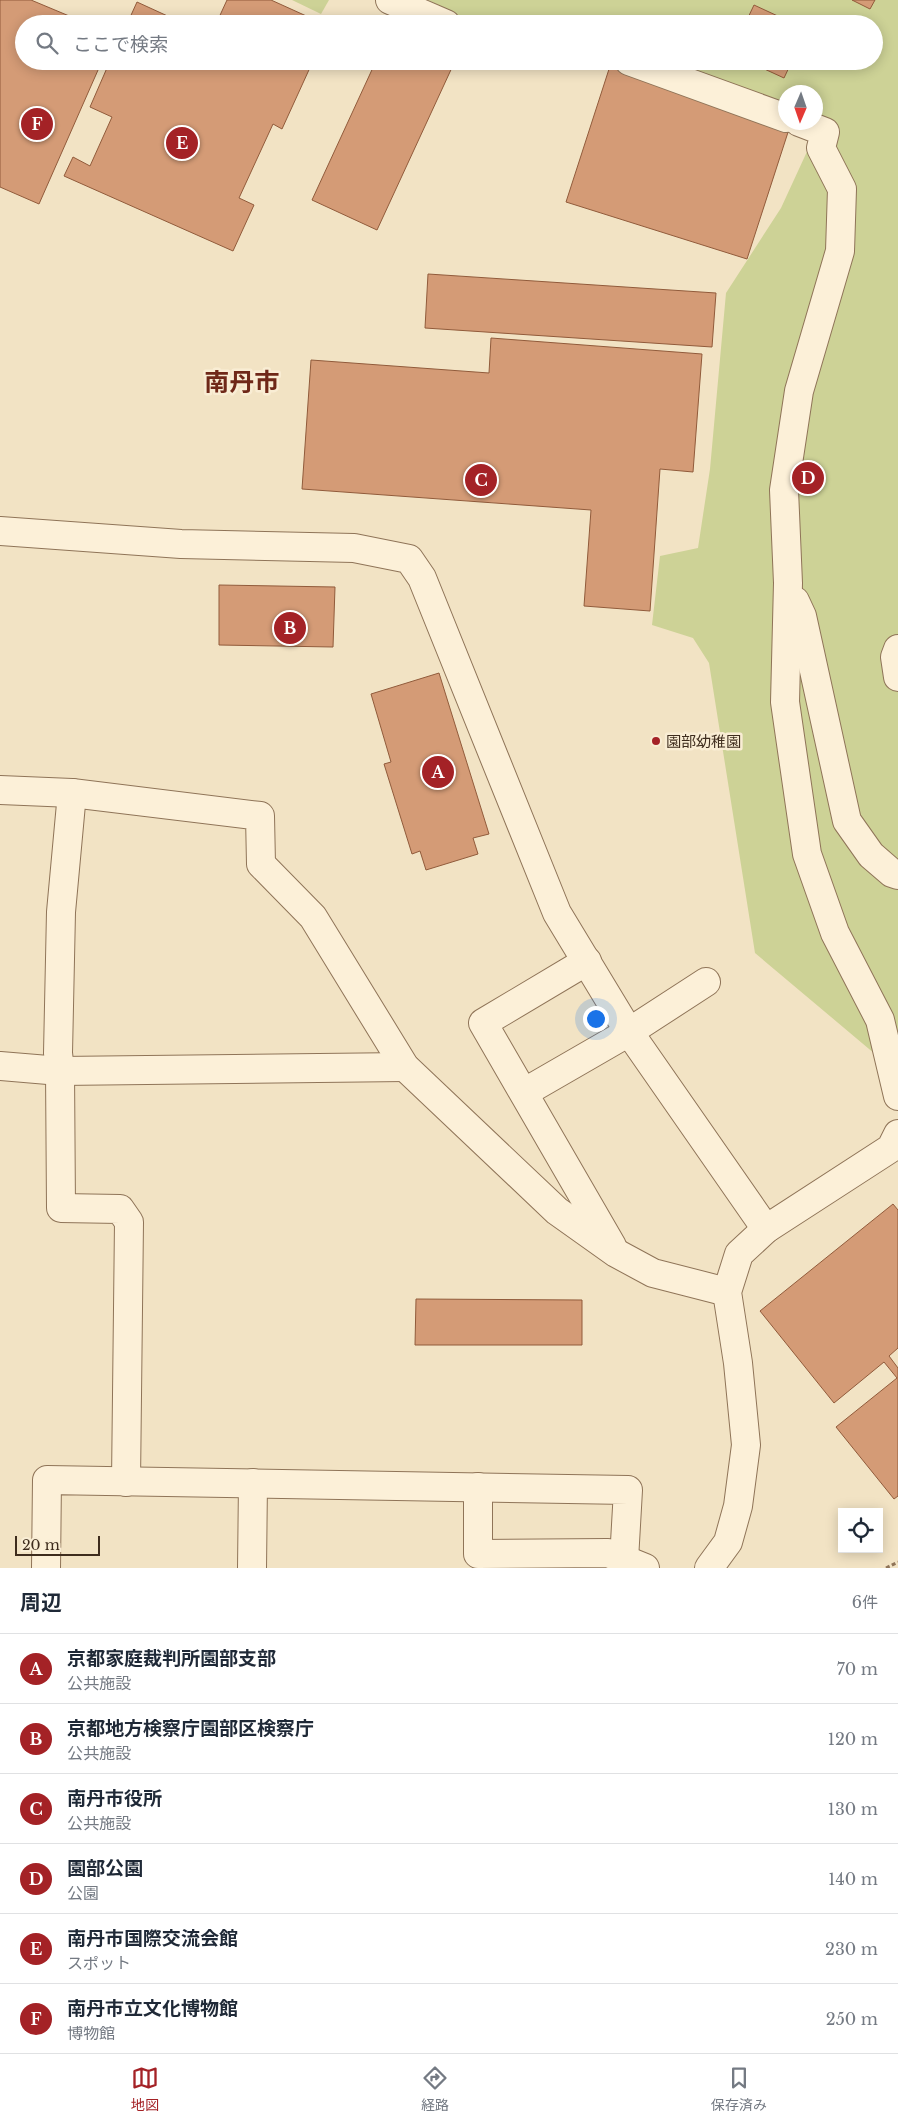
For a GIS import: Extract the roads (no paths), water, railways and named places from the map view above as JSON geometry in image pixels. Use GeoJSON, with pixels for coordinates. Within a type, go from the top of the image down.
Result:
{"type":"FeatureCollection","features":[{"type":"Feature","properties":{"kind":"street"},"geometry":{"type":"LineString","coordinates":[[390,0],[425,15]]}},
{"type":"Feature","properties":{"kind":"street"},"geometry":{"type":"LineString","coordinates":[[654,70],[778,115]]}},
{"type":"Feature","properties":{"kind":"street"},"geometry":{"type":"LineString","coordinates":[[820,130],[825,132],[821,148],[842,189],[840,251],[799,391],[784,490],[788,583],[785,702],[807,854],[835,933],[880,1020],[898,1096]]}},
{"type":"Feature","properties":{"kind":"street"},"geometry":{"type":"LineString","coordinates":[[0,531],[181,544],[354,548],[385,552],[409,559],[422,578],[557,913],[630,1032],[766,1229]]}},
{"type":"Feature","properties":{"kind":"street"},"geometry":{"type":"LineString","coordinates":[[788,583],[802,616],[847,820],[871,855],[892,873],[898,875]]}},
{"type":"Feature","properties":{"kind":"street"},"geometry":{"type":"LineString","coordinates":[[898,649],[895,657],[898,677]]}},
{"type":"Feature","properties":{"kind":"street"},"geometry":{"type":"LineString","coordinates":[[0,790],[72,794],[260,816],[261,864],[313,917],[405,1067],[557,1211],[616,1254],[653,1273],[728,1292]]}},
{"type":"Feature","properties":{"kind":"street"},"geometry":{"type":"LineString","coordinates":[[72,794],[61,912],[58,1053],[60,1071],[61,1208],[120,1209],[130,1222],[126,1482]]}},
{"type":"Feature","properties":{"kind":"street"},"geometry":{"type":"LineString","coordinates":[[587,961],[483,1023],[616,1254]]}},
{"type":"Feature","properties":{"kind":"street"},"geometry":{"type":"LineString","coordinates":[[524,1092],[630,1032],[706,982]]}},
{"type":"Feature","properties":{"kind":"street"},"geometry":{"type":"LineString","coordinates":[[0,1066],[60,1071],[405,1067]]}},
{"type":"Feature","properties":{"kind":"street"},"geometry":{"type":"LineString","coordinates":[[709,1568],[728,1542],[738,1506],[746,1445],[738,1363],[728,1292],[739,1254],[766,1229],[891,1148],[898,1134]]}},
{"type":"Feature","properties":{"kind":"street"},"geometry":{"type":"LineString","coordinates":[[46,1568],[47,1480],[126,1482],[253,1483],[478,1487],[628,1490],[634,1564],[608,1553],[478,1554],[478,1487]]}},
{"type":"Feature","properties":{"kind":"street"},"geometry":{"type":"LineString","coordinates":[[252,1568],[253,1483]]}},
{"type":"Feature","properties":{"kind":"place","name":"南丹市立文化博物館"},"geometry":{"type":"Point","coordinates":[37,124]}},
{"type":"Feature","properties":{"kind":"place","name":"南丹市国際交流会館"},"geometry":{"type":"Point","coordinates":[182,143]}},
{"type":"Feature","properties":{"kind":"place","name":"園部公園"},"geometry":{"type":"Point","coordinates":[808,478]}},
{"type":"Feature","properties":{"kind":"place","name":"南丹市役所"},"geometry":{"type":"Point","coordinates":[481,480]}},
{"type":"Feature","properties":{"kind":"place","name":"京都地方検察庁園部区検察庁"},"geometry":{"type":"Point","coordinates":[290,628]}},
{"type":"Feature","properties":{"kind":"place","name":"園部幼稚園"},"geometry":{"type":"Point","coordinates":[656,741]}},
{"type":"Feature","properties":{"kind":"place","name":"京都家庭裁判所園部支部"},"geometry":{"type":"Point","coordinates":[438,772]}},
{"type":"Feature","properties":{"kind":"district","name":"南丹市"},"geometry":{"type":"Point","coordinates":[242,382]}}]}
